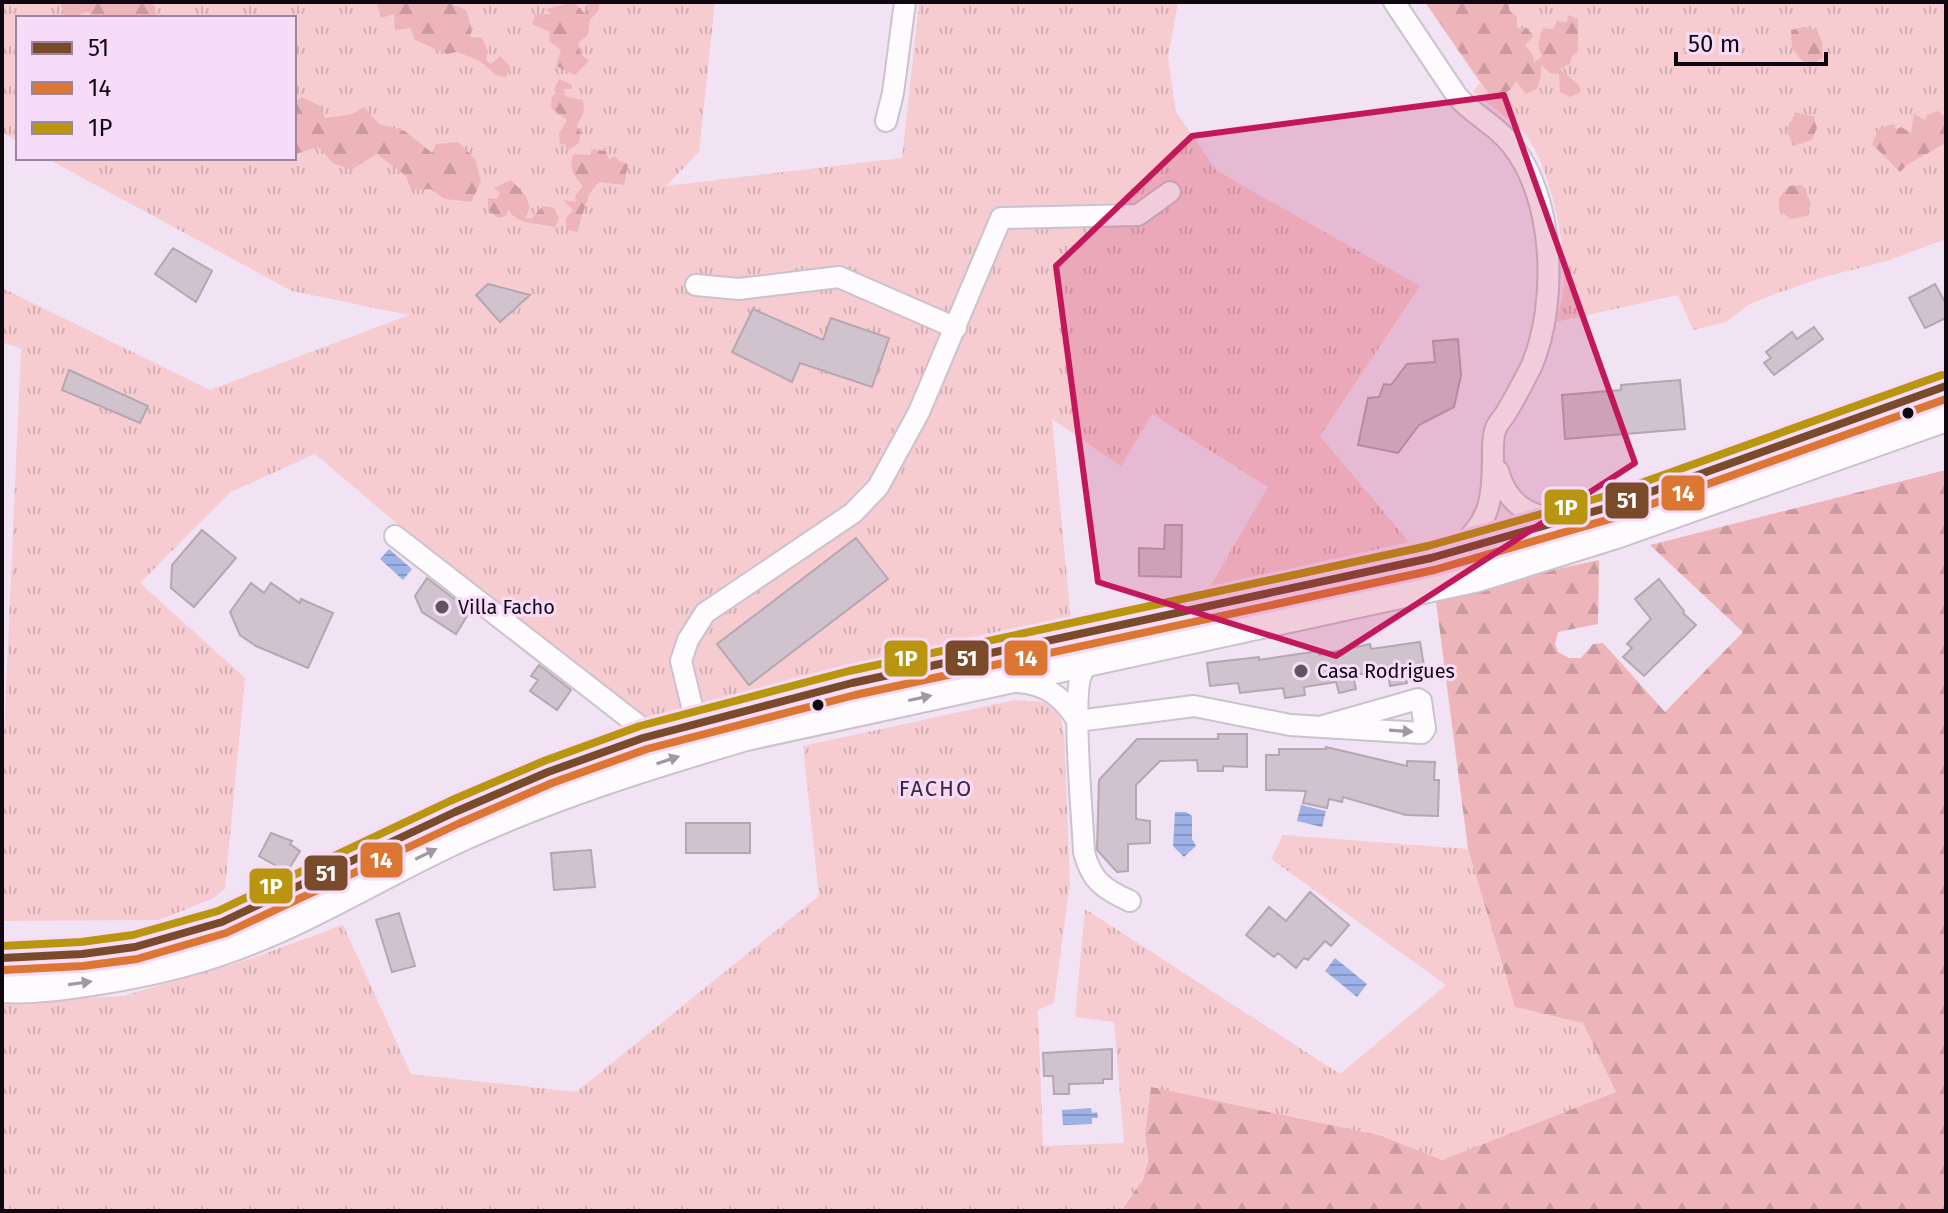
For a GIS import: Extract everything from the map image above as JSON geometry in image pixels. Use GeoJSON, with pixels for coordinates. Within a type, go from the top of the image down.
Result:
{"type":"FeatureCollection","features":[{"type":"Feature","properties":{"kind":"main road"},"geometry":{"type":"LineString","coordinates":[[7,956],[82,954],[135,947],[222,922],[455,812],[548,772],[696,723],[852,683],[1454,552],[1606,508],[1946,386]]}},
{"type":"Feature","properties":{"kind":"main road"},"geometry":{"type":"LineString","coordinates":[[2,988],[74,984],[133,975],[230,948],[463,836],[580,790],[746,736],[1478,577],[1616,534],[1946,417]]}},
{"type":"Feature","properties":{"kind":"street"},"geometry":{"type":"LineString","coordinates":[[886,121],[893,93],[905,2]]}},
{"type":"Feature","properties":{"kind":"street"},"geometry":{"type":"LineString","coordinates":[[1394,2],[1457,96],[1467,108],[1483,116],[1499,130],[1513,146],[1526,165],[1544,220],[1549,300],[1543,331],[1526,375],[1496,428],[1493,496],[1488,512],[1472,537],[1454,552]]}},
{"type":"Feature","properties":{"kind":"street"},"geometry":{"type":"LineString","coordinates":[[696,723],[681,661],[688,640],[705,613],[853,513],[878,487],[919,412],[1001,218],[1138,215],[1170,192]]}},
{"type":"Feature","properties":{"kind":"street"},"geometry":{"type":"LineString","coordinates":[[696,285],[739,289],[839,277],[956,328]]}},
{"type":"Feature","properties":{"kind":"street"},"geometry":{"type":"LineString","coordinates":[[1493,446],[1506,493],[1514,503],[1539,517],[1562,521]]}},
{"type":"Feature","properties":{"kind":"street"},"geometry":{"type":"LineString","coordinates":[[395,536],[652,736]]}},
{"type":"Feature","properties":{"kind":"street"},"geometry":{"type":"LineString","coordinates":[[1098,659],[1083,669],[1079,680],[1084,852],[1088,870],[1098,883],[1130,901]]}},
{"type":"Feature","properties":{"kind":"street"},"geometry":{"type":"LineString","coordinates":[[1000,680],[1033,683],[1048,688],[1066,703],[1078,721]]}},
{"type":"Feature","properties":{"kind":"street"},"geometry":{"type":"LineString","coordinates":[[1078,721],[1194,706],[1290,725],[1323,726]]}},
{"type":"Feature","properties":{"kind":"highlighted area"},"geometry":{"type":"Polygon","coordinates":[[[1504,95],[1635,463],[1336,656],[1098,582],[1056,266],[1192,136],[1504,95]]]}},
{"type":"Feature","properties":{"kind":"green space"},"geometry":{"type":"Polygon","coordinates":[[[2,2],[715,2],[699,152],[666,186],[902,158],[919,2],[1178,2],[1168,58],[1176,112],[1217,171],[1420,286],[1320,436],[1409,542],[1210,587],[1268,487],[1152,414],[1121,466],[1052,419],[1071,621],[637,727],[315,454],[231,492],[140,583],[245,678],[225,889],[212,899],[159,920],[2,921],[2,781],[21,349],[2,342],[2,288],[210,390],[409,315],[292,291],[50,160],[296,160],[296,16],[16,16],[16,141],[2,132],[2,2]]]}},
{"type":"Feature","properties":{"kind":"green space"},"geometry":{"type":"Polygon","coordinates":[[[59,2],[133,2],[134,5],[150,2],[155,6],[156,16],[91,16],[88,12],[65,16],[59,2]]]}},
{"type":"Feature","properties":{"kind":"green space"},"geometry":{"type":"Polygon","coordinates":[[[376,2],[447,2],[466,10],[471,26],[470,37],[482,38],[488,51],[486,60],[491,64],[500,56],[510,66],[506,77],[496,75],[480,61],[457,52],[447,54],[415,40],[410,28],[395,30],[394,14],[381,18],[376,2]]]}},
{"type":"Feature","properties":{"kind":"green space"},"geometry":{"type":"Polygon","coordinates":[[[574,2],[585,14],[588,2],[599,2],[599,10],[590,20],[588,35],[578,43],[580,53],[589,61],[575,75],[556,66],[561,50],[549,41],[550,32],[532,24],[535,14],[551,14],[546,9],[574,2]]]}},
{"type":"Feature","properties":{"kind":"green space"},"geometry":{"type":"Polygon","coordinates":[[[1424,2],[1488,93],[1516,81],[1540,64],[1579,85],[1560,69],[1575,51],[1577,28],[1567,22],[1542,56],[1533,62],[1516,28],[1509,5],[1502,2],[1946,2],[1946,129],[1925,121],[1913,124],[1911,133],[1896,129],[1907,165],[1946,143],[1946,239],[1887,261],[1824,277],[1772,295],[1748,305],[1726,322],[1693,330],[1678,295],[1556,322],[1562,299],[1564,268],[1559,227],[1541,162],[1522,131],[1473,92],[1480,83],[1424,2]]]}},
{"type":"Feature","properties":{"kind":"green space"},"geometry":{"type":"Polygon","coordinates":[[[1425,2],[1502,2],[1509,5],[1510,11],[1517,17],[1517,28],[1526,28],[1534,36],[1525,45],[1534,62],[1542,56],[1538,43],[1543,28],[1553,29],[1557,21],[1567,22],[1568,15],[1578,19],[1578,51],[1572,56],[1570,64],[1560,69],[1579,85],[1581,92],[1570,97],[1560,92],[1559,74],[1550,73],[1541,65],[1537,89],[1526,94],[1516,81],[1501,96],[1488,93],[1425,2]]]}},
{"type":"Feature","properties":{"kind":"green space"},"geometry":{"type":"Polygon","coordinates":[[[1804,27],[1817,30],[1822,42],[1823,58],[1808,67],[1792,49],[1791,30],[1804,27]]]}},
{"type":"Feature","properties":{"kind":"green space"},"geometry":{"type":"Polygon","coordinates":[[[559,79],[572,85],[572,89],[564,89],[565,96],[583,100],[584,111],[577,126],[581,134],[578,144],[566,151],[566,145],[560,143],[559,134],[567,120],[551,108],[559,79]]]}},
{"type":"Feature","properties":{"kind":"green space"},"geometry":{"type":"Polygon","coordinates":[[[302,97],[320,106],[325,118],[352,114],[364,107],[379,124],[405,131],[432,153],[436,144],[458,142],[475,159],[481,182],[471,202],[445,199],[430,189],[411,190],[406,176],[377,154],[351,170],[333,163],[318,147],[296,154],[296,101],[302,97]]]}},
{"type":"Feature","properties":{"kind":"green space"},"geometry":{"type":"Polygon","coordinates":[[[1938,111],[1944,116],[1946,143],[1900,172],[1872,144],[1879,128],[1894,124],[1896,129],[1901,127],[1911,133],[1914,114],[1925,120],[1927,115],[1938,111]]]}},
{"type":"Feature","properties":{"kind":"green space"},"geometry":{"type":"Polygon","coordinates":[[[1795,113],[1814,116],[1817,128],[1812,140],[1793,146],[1787,129],[1795,113]]]}},
{"type":"Feature","properties":{"kind":"green space"},"geometry":{"type":"Polygon","coordinates":[[[592,149],[605,151],[609,159],[615,156],[628,164],[624,185],[599,182],[589,194],[577,232],[566,229],[566,218],[573,210],[563,200],[576,202],[575,196],[583,186],[573,172],[573,154],[590,155],[592,149]]]}},
{"type":"Feature","properties":{"kind":"green space"},"geometry":{"type":"Polygon","coordinates":[[[511,180],[526,196],[530,208],[525,218],[532,218],[543,206],[554,208],[559,218],[555,227],[522,221],[508,209],[506,216],[498,218],[488,210],[488,198],[497,199],[500,193],[494,188],[511,180]]]}},
{"type":"Feature","properties":{"kind":"green space"},"geometry":{"type":"Polygon","coordinates":[[[1802,185],[1811,203],[1808,216],[1790,219],[1779,209],[1779,198],[1789,186],[1802,185]]]}},
{"type":"Feature","properties":{"kind":"green space"},"geometry":{"type":"Polygon","coordinates":[[[1946,470],[1946,1211],[1121,1211],[1143,1179],[1148,1161],[1145,1134],[1151,1087],[1382,1136],[1442,1160],[1616,1092],[1583,1023],[1515,1007],[1468,849],[1436,601],[1599,560],[1598,624],[1558,632],[1555,644],[1558,652],[1569,658],[1581,658],[1593,644],[1603,643],[1665,712],[1743,632],[1650,545],[1946,470]]]}},
{"type":"Feature","properties":{"kind":"green space"},"geometry":{"type":"Polygon","coordinates":[[[1015,700],[1044,702],[1060,713],[1064,734],[1070,882],[1054,1003],[1038,1010],[1043,1146],[1124,1143],[1114,1022],[1075,1017],[1085,909],[1340,1074],[1446,985],[1271,859],[1283,835],[1468,849],[1515,1007],[1583,1022],[1616,1092],[1442,1160],[1382,1136],[1145,1134],[1147,1160],[1144,1176],[1121,1211],[2,1211],[2,1002],[123,996],[250,959],[343,925],[411,1074],[576,1092],[819,896],[803,746],[1015,700]]]}},
{"type":"Feature","properties":{"kind":"water"},"geometry":{"type":"Polygon","coordinates":[[[389,549],[412,569],[403,580],[380,559],[389,549]]]}},
{"type":"Feature","properties":{"kind":"water"},"geometry":{"type":"Polygon","coordinates":[[[1301,805],[1326,811],[1322,827],[1297,821],[1301,805]]]}},
{"type":"Feature","properties":{"kind":"water"},"geometry":{"type":"Polygon","coordinates":[[[1175,812],[1186,812],[1192,816],[1192,839],[1196,846],[1184,857],[1173,846],[1175,812]]]}},
{"type":"Feature","properties":{"kind":"water"},"geometry":{"type":"Polygon","coordinates":[[[1335,958],[1367,984],[1357,997],[1325,971],[1335,958]]]}},
{"type":"Feature","properties":{"kind":"water"},"geometry":{"type":"Polygon","coordinates":[[[1091,1108],[1092,1113],[1097,1112],[1098,1118],[1092,1118],[1092,1124],[1063,1125],[1062,1110],[1091,1108]]]}},
{"type":"Feature","properties":{"kind":"building"},"geometry":{"type":"Polygon","coordinates":[[[173,248],[212,271],[196,302],[155,274],[173,248]]]}},
{"type":"Feature","properties":{"kind":"building"},"geometry":{"type":"Polygon","coordinates":[[[488,284],[530,295],[500,322],[476,295],[488,284]]]}},
{"type":"Feature","properties":{"kind":"building"},"geometry":{"type":"Polygon","coordinates":[[[1935,284],[1946,304],[1946,318],[1925,328],[1909,298],[1935,284]]]}},
{"type":"Feature","properties":{"kind":"building"},"geometry":{"type":"Polygon","coordinates":[[[753,309],[823,340],[831,318],[889,338],[872,387],[800,363],[792,382],[732,352],[753,309]]]}},
{"type":"Feature","properties":{"kind":"building"},"geometry":{"type":"Polygon","coordinates":[[[1814,327],[1823,339],[1774,375],[1764,363],[1771,358],[1766,352],[1792,332],[1797,339],[1814,327]]]}},
{"type":"Feature","properties":{"kind":"building"},"geometry":{"type":"Polygon","coordinates":[[[1458,339],[1461,375],[1454,407],[1419,425],[1398,453],[1358,445],[1368,398],[1379,397],[1384,384],[1391,385],[1407,364],[1435,362],[1433,341],[1458,339]]]}},
{"type":"Feature","properties":{"kind":"building"},"geometry":{"type":"Polygon","coordinates":[[[69,370],[148,406],[140,423],[62,390],[69,370]]]}},
{"type":"Feature","properties":{"kind":"building"},"geometry":{"type":"Polygon","coordinates":[[[1680,380],[1685,429],[1565,439],[1562,395],[1621,390],[1621,385],[1680,380]]]}},
{"type":"Feature","properties":{"kind":"building"},"geometry":{"type":"Polygon","coordinates":[[[1165,525],[1182,525],[1181,577],[1139,576],[1139,548],[1164,549],[1165,525]]]}},
{"type":"Feature","properties":{"kind":"building"},"geometry":{"type":"Polygon","coordinates":[[[202,530],[236,558],[194,607],[171,588],[172,565],[202,530]]]}},
{"type":"Feature","properties":{"kind":"building"},"geometry":{"type":"Polygon","coordinates":[[[856,538],[888,579],[749,685],[717,644],[856,538]]]}},
{"type":"Feature","properties":{"kind":"building"},"geometry":{"type":"Polygon","coordinates":[[[427,578],[470,611],[456,634],[422,612],[415,596],[427,578]]]}},
{"type":"Feature","properties":{"kind":"building"},"geometry":{"type":"Polygon","coordinates":[[[1659,579],[1683,613],[1696,625],[1644,676],[1623,657],[1632,648],[1627,644],[1651,619],[1635,599],[1659,579]]]}},
{"type":"Feature","properties":{"kind":"building"},"geometry":{"type":"Polygon","coordinates":[[[251,583],[264,593],[271,583],[300,603],[301,599],[333,613],[308,668],[256,646],[240,635],[230,612],[251,583]]]}},
{"type":"Feature","properties":{"kind":"building"},"geometry":{"type":"Polygon","coordinates":[[[1420,642],[1424,666],[1405,669],[1407,683],[1390,686],[1387,668],[1353,676],[1356,689],[1339,693],[1336,682],[1304,687],[1305,695],[1285,698],[1283,688],[1240,693],[1238,683],[1210,686],[1207,663],[1259,657],[1259,660],[1319,651],[1319,655],[1370,644],[1371,649],[1420,642]]]}},
{"type":"Feature","properties":{"kind":"building"},"geometry":{"type":"Polygon","coordinates":[[[539,665],[571,690],[557,710],[530,691],[538,680],[531,676],[539,665]]]}},
{"type":"Feature","properties":{"kind":"building"},"geometry":{"type":"Polygon","coordinates":[[[1218,734],[1247,734],[1247,767],[1223,766],[1223,771],[1198,771],[1197,760],[1160,761],[1136,785],[1136,819],[1150,821],[1150,843],[1128,844],[1128,871],[1117,872],[1097,850],[1099,780],[1137,739],[1218,739],[1218,734]]]}},
{"type":"Feature","properties":{"kind":"building"},"geometry":{"type":"Polygon","coordinates":[[[1326,747],[1407,766],[1407,761],[1435,762],[1434,780],[1439,780],[1438,816],[1406,815],[1343,797],[1342,802],[1329,799],[1327,808],[1303,803],[1306,791],[1266,790],[1266,755],[1279,755],[1279,749],[1326,747]]]}},
{"type":"Feature","properties":{"kind":"building"},"geometry":{"type":"Polygon","coordinates":[[[686,823],[750,823],[750,853],[686,853],[686,823]]]}},
{"type":"Feature","properties":{"kind":"building"},"geometry":{"type":"Polygon","coordinates":[[[271,833],[292,841],[290,844],[300,851],[287,872],[259,856],[271,833]]]}},
{"type":"Feature","properties":{"kind":"building"},"geometry":{"type":"Polygon","coordinates":[[[591,850],[595,887],[554,890],[551,853],[591,850]]]}},
{"type":"Feature","properties":{"kind":"building"},"geometry":{"type":"Polygon","coordinates":[[[1310,892],[1349,925],[1331,946],[1325,941],[1296,968],[1278,953],[1274,957],[1246,935],[1269,907],[1286,921],[1310,892]]]}},
{"type":"Feature","properties":{"kind":"building"},"geometry":{"type":"Polygon","coordinates":[[[399,913],[415,966],[392,972],[376,920],[399,913]]]}},
{"type":"Feature","properties":{"kind":"building"},"geometry":{"type":"Polygon","coordinates":[[[1112,1049],[1112,1079],[1103,1079],[1103,1083],[1069,1084],[1069,1094],[1054,1094],[1053,1076],[1044,1076],[1043,1053],[1112,1049]]]}},
{"type":"Feature","properties":{"kind":"transit line","name":"1P"},"geometry":{"type":"LineString","coordinates":[[2,946],[81,942],[133,935],[218,911],[450,801],[544,761],[640,726],[849,671],[1428,546],[1602,497],[1942,375]]}},
{"type":"Feature","properties":{"kind":"transit line","name":"51"},"geometry":{"type":"LineString","coordinates":[[2,958],[82,954],[135,947],[222,922],[455,812],[548,772],[643,738],[852,683],[1431,558],[1606,508],[1946,386]]}},
{"type":"Feature","properties":{"kind":"transit line","name":"14"},"geometry":{"type":"LineString","coordinates":[[3,970],[83,966],[137,959],[226,933],[460,823],[552,783],[647,749],[855,695],[1434,570],[1610,519],[1946,399]]}},
{"type":"Feature","properties":{"kind":"place","name":"Villa Facho"},"geometry":{"type":"Point","coordinates":[442,607]}},
{"type":"Feature","properties":{"kind":"place","name":"Casa Rodrigues"},"geometry":{"type":"Point","coordinates":[1301,671]}},
{"type":"Feature","properties":{"kind":"district","name":"FACHO"},"geometry":{"type":"Point","coordinates":[936,788]}}]}
